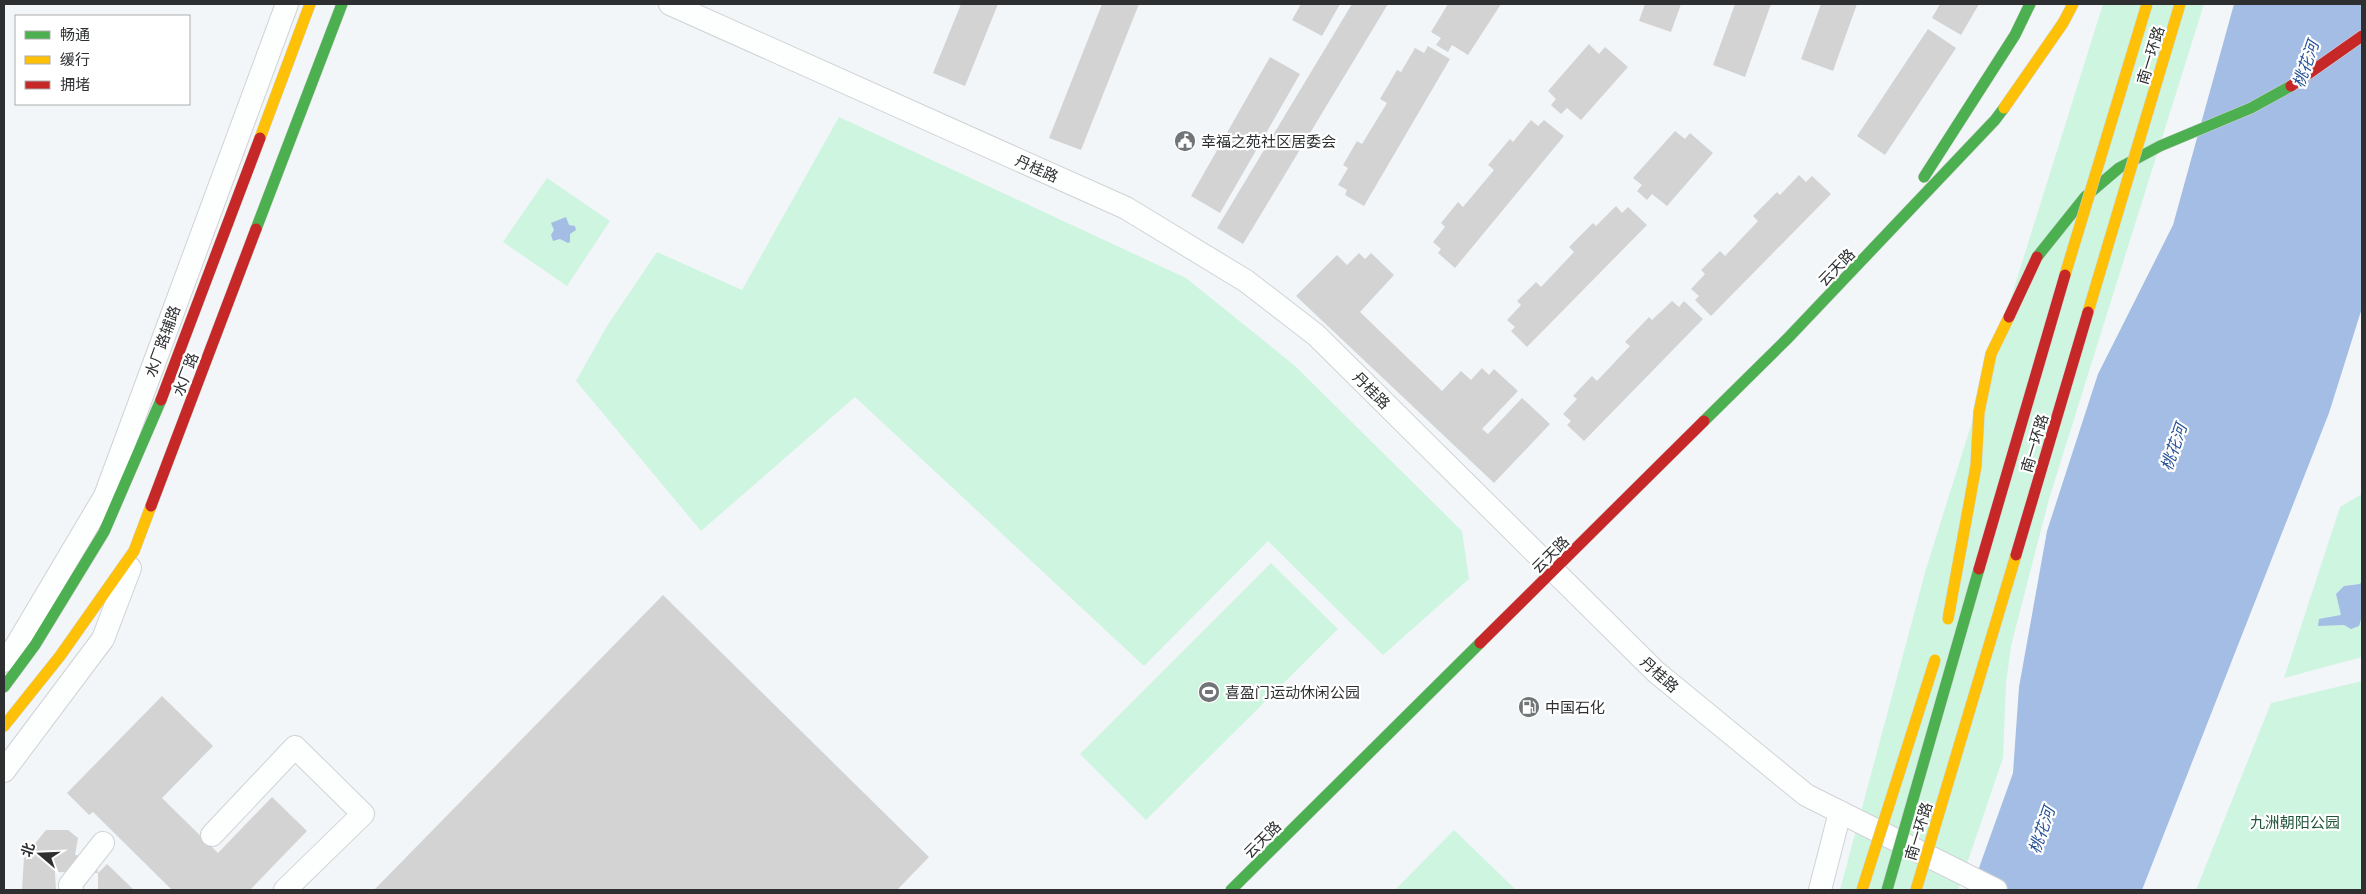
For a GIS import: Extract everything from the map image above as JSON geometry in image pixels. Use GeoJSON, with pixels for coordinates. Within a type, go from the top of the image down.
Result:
{"type":"FeatureCollection","features":[{"type":"Feature","properties":{"kind":"main road","name":"水厂路"},"geometry":{"type":"LineString","coordinates":[[4,687],[35,646],[108,523],[152,424],[310,4]]}},
{"type":"Feature","properties":{"kind":"main road","name":"云天路"},"geometry":{"type":"LineString","coordinates":[[1887,236],[2015,35],[2030,4]]}},
{"type":"Feature","properties":{"kind":"main road","name":"云天路"},"geometry":{"type":"LineString","coordinates":[[1231,890],[1788,338],[1887,236],[1995,120],[2063,23],[2073,4]]}},
{"type":"Feature","properties":{"kind":"main road","name":"南一环路"},"geometry":{"type":"LineString","coordinates":[[1887,890],[2041,355],[2147,4]]}},
{"type":"Feature","properties":{"kind":"main road","name":"南一环路"},"geometry":{"type":"LineString","coordinates":[[1916,890],[2180,4]]}},
{"type":"Feature","properties":{"kind":"main road","name":"水厂路"},"geometry":{"type":"LineString","coordinates":[[4,726],[60,656],[134,551],[330,35]]}},
{"type":"Feature","properties":{"kind":"main road"},"geometry":{"type":"LineString","coordinates":[[1943,634],[1952,605],[1976,466],[1979,412],[1992,354],[2037,257],[2073,210],[2119,168],[2190,133],[2233,117],[2271,98],[2317,71],[2362,36]]}},
{"type":"Feature","properties":{"kind":"main road"},"geometry":{"type":"LineString","coordinates":[[1862,890],[1937,652]]}},
{"type":"Feature","properties":{"kind":"street","name":"水厂路辅路"},"geometry":{"type":"LineString","coordinates":[[4,661],[16,646],[105,496],[287,4]]}},
{"type":"Feature","properties":{"kind":"street"},"geometry":{"type":"LineString","coordinates":[[330,35],[343,4]]}},
{"type":"Feature","properties":{"kind":"street","name":"丹桂路"},"geometry":{"type":"LineString","coordinates":[[670,4],[1126,208],[1246,281],[1316,334],[1656,672],[1806,795],[1996,890]]}},
{"type":"Feature","properties":{"kind":"street"},"geometry":{"type":"LineString","coordinates":[[4,771],[103,639],[288,146]]}},
{"type":"Feature","properties":{"kind":"street"},"geometry":{"type":"LineString","coordinates":[[212,835],[295,747],[363,814],[285,890]]}},
{"type":"Feature","properties":{"kind":"street"},"geometry":{"type":"LineString","coordinates":[[1820,890],[1840,812]]}},
{"type":"Feature","properties":{"kind":"street"},"geometry":{"type":"LineString","coordinates":[[72,890],[70,884],[103,843]]}},
{"type":"Feature","properties":{"kind":"green space"},"geometry":{"type":"Polygon","coordinates":[[[2103,4],[2204,4],[2049,499],[2011,646],[2006,683],[2003,758],[1958,890],[1840,890],[1926,569],[2103,4]]]}},
{"type":"Feature","properties":{"kind":"green space"},"geometry":{"type":"Polygon","coordinates":[[[839,117],[1186,278],[1294,365],[1462,531],[1469,579],[1383,655],[1268,541],[1144,666],[855,397],[701,531],[576,381],[607,326],[657,252],[742,290],[839,117]]]}},
{"type":"Feature","properties":{"kind":"green space"},"geometry":{"type":"Polygon","coordinates":[[[547,178],[610,221],[567,286],[503,242],[547,178]]]}},
{"type":"Feature","properties":{"kind":"green space"},"geometry":{"type":"Polygon","coordinates":[[[2362,494],[2362,657],[2284,678],[2340,507],[2362,494]]]}},
{"type":"Feature","properties":{"kind":"green space","name":"喜盈门运动休闲公园"},"geometry":{"type":"Polygon","coordinates":[[[1271,563],[1338,629],[1146,820],[1080,754],[1271,563]]]}},
{"type":"Feature","properties":{"kind":"green space","name":"九洲朝阳公园"},"geometry":{"type":"Polygon","coordinates":[[[2362,681],[2362,890],[2196,890],[2271,703],[2362,681]]]}},
{"type":"Feature","properties":{"kind":"green space"},"geometry":{"type":"Polygon","coordinates":[[[1454,830],[1516,890],[1395,890],[1454,830]]]}},
{"type":"Feature","properties":{"kind":"water","name":"桃花河"},"geometry":{"type":"Polygon","coordinates":[[[2234,4],[2362,4],[2362,308],[2329,413],[2142,890],[1971,890],[2013,773],[2019,687],[2047,531],[2098,374],[2173,225],[2234,4]]]}},
{"type":"Feature","properties":{"kind":"water"},"geometry":{"type":"Polygon","coordinates":[[[566,217],[569,225],[575,226],[576,230],[570,234],[570,242],[568,243],[560,239],[553,241],[551,235],[554,230],[551,223],[566,217]]]}},
{"type":"Feature","properties":{"kind":"water"},"geometry":{"type":"Polygon","coordinates":[[[2362,581],[2362,616],[2359,626],[2351,629],[2344,625],[2318,626],[2319,619],[2341,615],[2336,594],[2344,586],[2360,584],[2362,581]]]}},
{"type":"Feature","properties":{"kind":"building"},"geometry":{"type":"Polygon","coordinates":[[[961,4],[998,4],[965,86],[933,73],[961,4]]]}},
{"type":"Feature","properties":{"kind":"building"},"geometry":{"type":"Polygon","coordinates":[[[1102,4],[1139,4],[1081,150],[1049,138],[1102,4]]]}},
{"type":"Feature","properties":{"kind":"building"},"geometry":{"type":"Polygon","coordinates":[[[1301,4],[1340,4],[1322,36],[1292,20],[1301,4]]]}},
{"type":"Feature","properties":{"kind":"building"},"geometry":{"type":"Polygon","coordinates":[[[1352,4],[1388,4],[1243,244],[1217,228],[1352,4]]]}},
{"type":"Feature","properties":{"kind":"building"},"geometry":{"type":"Polygon","coordinates":[[[1448,4],[1501,4],[1468,55],[1452,45],[1448,52],[1436,45],[1441,38],[1431,32],[1448,4]]]}},
{"type":"Feature","properties":{"kind":"building"},"geometry":{"type":"Polygon","coordinates":[[[1645,4],[1681,4],[1671,32],[1639,21],[1645,4]]]}},
{"type":"Feature","properties":{"kind":"building"},"geometry":{"type":"Polygon","coordinates":[[[1735,4],[1771,4],[1745,77],[1713,65],[1735,4]]]}},
{"type":"Feature","properties":{"kind":"building"},"geometry":{"type":"Polygon","coordinates":[[[1821,4],[1857,4],[1833,71],[1801,59],[1821,4]]]}},
{"type":"Feature","properties":{"kind":"building"},"geometry":{"type":"Polygon","coordinates":[[[1940,4],[1979,4],[1961,35],[1932,18],[1940,4]]]}},
{"type":"Feature","properties":{"kind":"building"},"geometry":{"type":"Polygon","coordinates":[[[1928,29],[1956,48],[1885,155],[1857,136],[1928,29]]]}},
{"type":"Feature","properties":{"kind":"building"},"geometry":{"type":"Polygon","coordinates":[[[1589,44],[1599,54],[1605,47],[1628,67],[1581,120],[1567,108],[1561,114],[1551,105],[1556,99],[1548,91],[1589,44]]]}},
{"type":"Feature","properties":{"kind":"building"},"geometry":{"type":"Polygon","coordinates":[[[1428,46],[1450,59],[1364,206],[1345,195],[1347,190],[1338,185],[1348,168],[1343,165],[1357,141],[1362,144],[1387,103],[1380,99],[1397,70],[1401,72],[1415,48],[1424,53],[1428,46]]]}},
{"type":"Feature","properties":{"kind":"building"},"geometry":{"type":"Polygon","coordinates":[[[1270,57],[1300,74],[1220,213],[1191,196],[1270,57]]]}},
{"type":"Feature","properties":{"kind":"building"},"geometry":{"type":"Polygon","coordinates":[[[1531,120],[1538,126],[1544,120],[1564,136],[1455,268],[1438,253],[1441,249],[1433,242],[1445,227],[1441,223],[1458,202],[1463,207],[1494,170],[1488,165],[1510,139],[1513,142],[1531,120]]]}},
{"type":"Feature","properties":{"kind":"building"},"geometry":{"type":"Polygon","coordinates":[[[1675,131],[1685,139],[1690,133],[1713,153],[1667,206],[1652,194],[1647,200],[1637,191],[1642,185],[1633,178],[1675,131]]]}},
{"type":"Feature","properties":{"kind":"building"},"geometry":{"type":"Polygon","coordinates":[[[1799,175],[1806,182],[1812,176],[1831,194],[1711,316],[1695,300],[1699,296],[1691,289],[1705,274],[1701,270],[1720,251],[1725,256],[1758,221],[1753,216],[1777,192],[1780,195],[1799,175]]]}},
{"type":"Feature","properties":{"kind":"building"},"geometry":{"type":"Polygon","coordinates":[[[1616,206],[1622,213],[1628,207],[1647,225],[1527,347],[1511,331],[1515,327],[1507,320],[1521,305],[1517,301],[1536,282],[1541,287],[1574,252],[1569,247],[1593,223],[1596,226],[1616,206]]]}},
{"type":"Feature","properties":{"kind":"building"},"geometry":{"type":"Polygon","coordinates":[[[1359,253],[1365,259],[1371,253],[1394,275],[1360,312],[1442,391],[1461,371],[1471,380],[1482,368],[1489,375],[1494,369],[1518,391],[1482,429],[1488,434],[1522,398],[1550,424],[1494,483],[1296,296],[1337,255],[1347,265],[1359,253]]]}},
{"type":"Feature","properties":{"kind":"building"},"geometry":{"type":"Polygon","coordinates":[[[1672,301],[1679,307],[1684,301],[1703,319],[1584,441],[1567,425],[1571,421],[1563,414],[1577,399],[1573,396],[1592,376],[1597,381],[1630,346],[1625,342],[1649,317],[1652,320],[1672,301]]]}},
{"type":"Feature","properties":{"kind":"building"},"geometry":{"type":"Polygon","coordinates":[[[663,595],[929,857],[897,890],[374,890],[663,595]]]}},
{"type":"Feature","properties":{"kind":"building"},"geometry":{"type":"Polygon","coordinates":[[[162,696],[213,746],[162,798],[218,853],[272,797],[307,831],[250,890],[172,890],[93,812],[89,815],[67,793],[162,696]]]}},
{"type":"Feature","properties":{"kind":"building"},"geometry":{"type":"Polygon","coordinates":[[[46,830],[68,830],[78,838],[75,855],[94,857],[98,873],[55,872],[56,890],[22,890],[24,857],[46,830]]]}},
{"type":"Feature","properties":{"kind":"building"},"geometry":{"type":"Polygon","coordinates":[[[107,864],[134,890],[98,890],[98,873],[107,864]]]}},
{"type":"Feature","properties":{"kind":"traffic: fast"},"geometry":{"type":"LineString","coordinates":[[256,229],[342,4]]}},
{"type":"Feature","properties":{"kind":"traffic: fast"},"geometry":{"type":"LineString","coordinates":[[1924,177],[2015,35],[2030,4]]}},
{"type":"Feature","properties":{"kind":"traffic: fast"},"geometry":{"type":"LineString","coordinates":[[2037,257],[2085,197],[2119,168],[2160,146],[2251,108],[2291,86]]}},
{"type":"Feature","properties":{"kind":"traffic: fast"},"geometry":{"type":"LineString","coordinates":[[1704,421],[1788,338],[1995,120],[2004,108]]}},
{"type":"Feature","properties":{"kind":"traffic: fast"},"geometry":{"type":"LineString","coordinates":[[4,687],[35,645],[104,532],[161,400]]}},
{"type":"Feature","properties":{"kind":"traffic: fast"},"geometry":{"type":"LineString","coordinates":[[1887,890],[1979,569]]}},
{"type":"Feature","properties":{"kind":"traffic: fast"},"geometry":{"type":"LineString","coordinates":[[1231,890],[1480,643]]}},
{"type":"Feature","properties":{"kind":"traffic: slow"},"geometry":{"type":"LineString","coordinates":[[260,138],[310,4]]}},
{"type":"Feature","properties":{"kind":"traffic: slow"},"geometry":{"type":"LineString","coordinates":[[2004,108],[2063,23],[2073,4]]}},
{"type":"Feature","properties":{"kind":"traffic: slow"},"geometry":{"type":"LineString","coordinates":[[2065,275],[2147,4]]}},
{"type":"Feature","properties":{"kind":"traffic: slow"},"geometry":{"type":"LineString","coordinates":[[2088,312],[2180,4]]}},
{"type":"Feature","properties":{"kind":"traffic: slow"},"geometry":{"type":"LineString","coordinates":[[1948,619],[1976,466],[1979,412],[1991,354],[2009,317]]}},
{"type":"Feature","properties":{"kind":"traffic: slow"},"geometry":{"type":"LineString","coordinates":[[4,726],[60,656],[134,551],[151,506]]}},
{"type":"Feature","properties":{"kind":"traffic: slow"},"geometry":{"type":"LineString","coordinates":[[1916,890],[2016,555]]}},
{"type":"Feature","properties":{"kind":"traffic: slow"},"geometry":{"type":"LineString","coordinates":[[1862,890],[1935,660]]}},
{"type":"Feature","properties":{"kind":"traffic: jam"},"geometry":{"type":"LineString","coordinates":[[2291,86],[2362,36]]}},
{"type":"Feature","properties":{"kind":"traffic: jam"},"geometry":{"type":"LineString","coordinates":[[161,400],[260,138]]}},
{"type":"Feature","properties":{"kind":"traffic: jam"},"geometry":{"type":"LineString","coordinates":[[151,506],[256,229]]}},
{"type":"Feature","properties":{"kind":"traffic: jam"},"geometry":{"type":"LineString","coordinates":[[2009,317],[2037,257]]}},
{"type":"Feature","properties":{"kind":"traffic: jam"},"geometry":{"type":"LineString","coordinates":[[1979,569],[2065,275]]}},
{"type":"Feature","properties":{"kind":"traffic: jam"},"geometry":{"type":"LineString","coordinates":[[2016,555],[2088,312]]}},
{"type":"Feature","properties":{"kind":"traffic: jam"},"geometry":{"type":"LineString","coordinates":[[1480,643],[1704,421]]}},
{"type":"Feature","properties":{"kind":"place","name":"幸福之苑社区居委会"},"geometry":{"type":"Point","coordinates":[1185,141]}},
{"type":"Feature","properties":{"kind":"place","name":"喜盈门运动休闲公园"},"geometry":{"type":"Point","coordinates":[1209,692]}},
{"type":"Feature","properties":{"kind":"place","name":"中国石化"},"geometry":{"type":"Point","coordinates":[1529,707]}}]}
